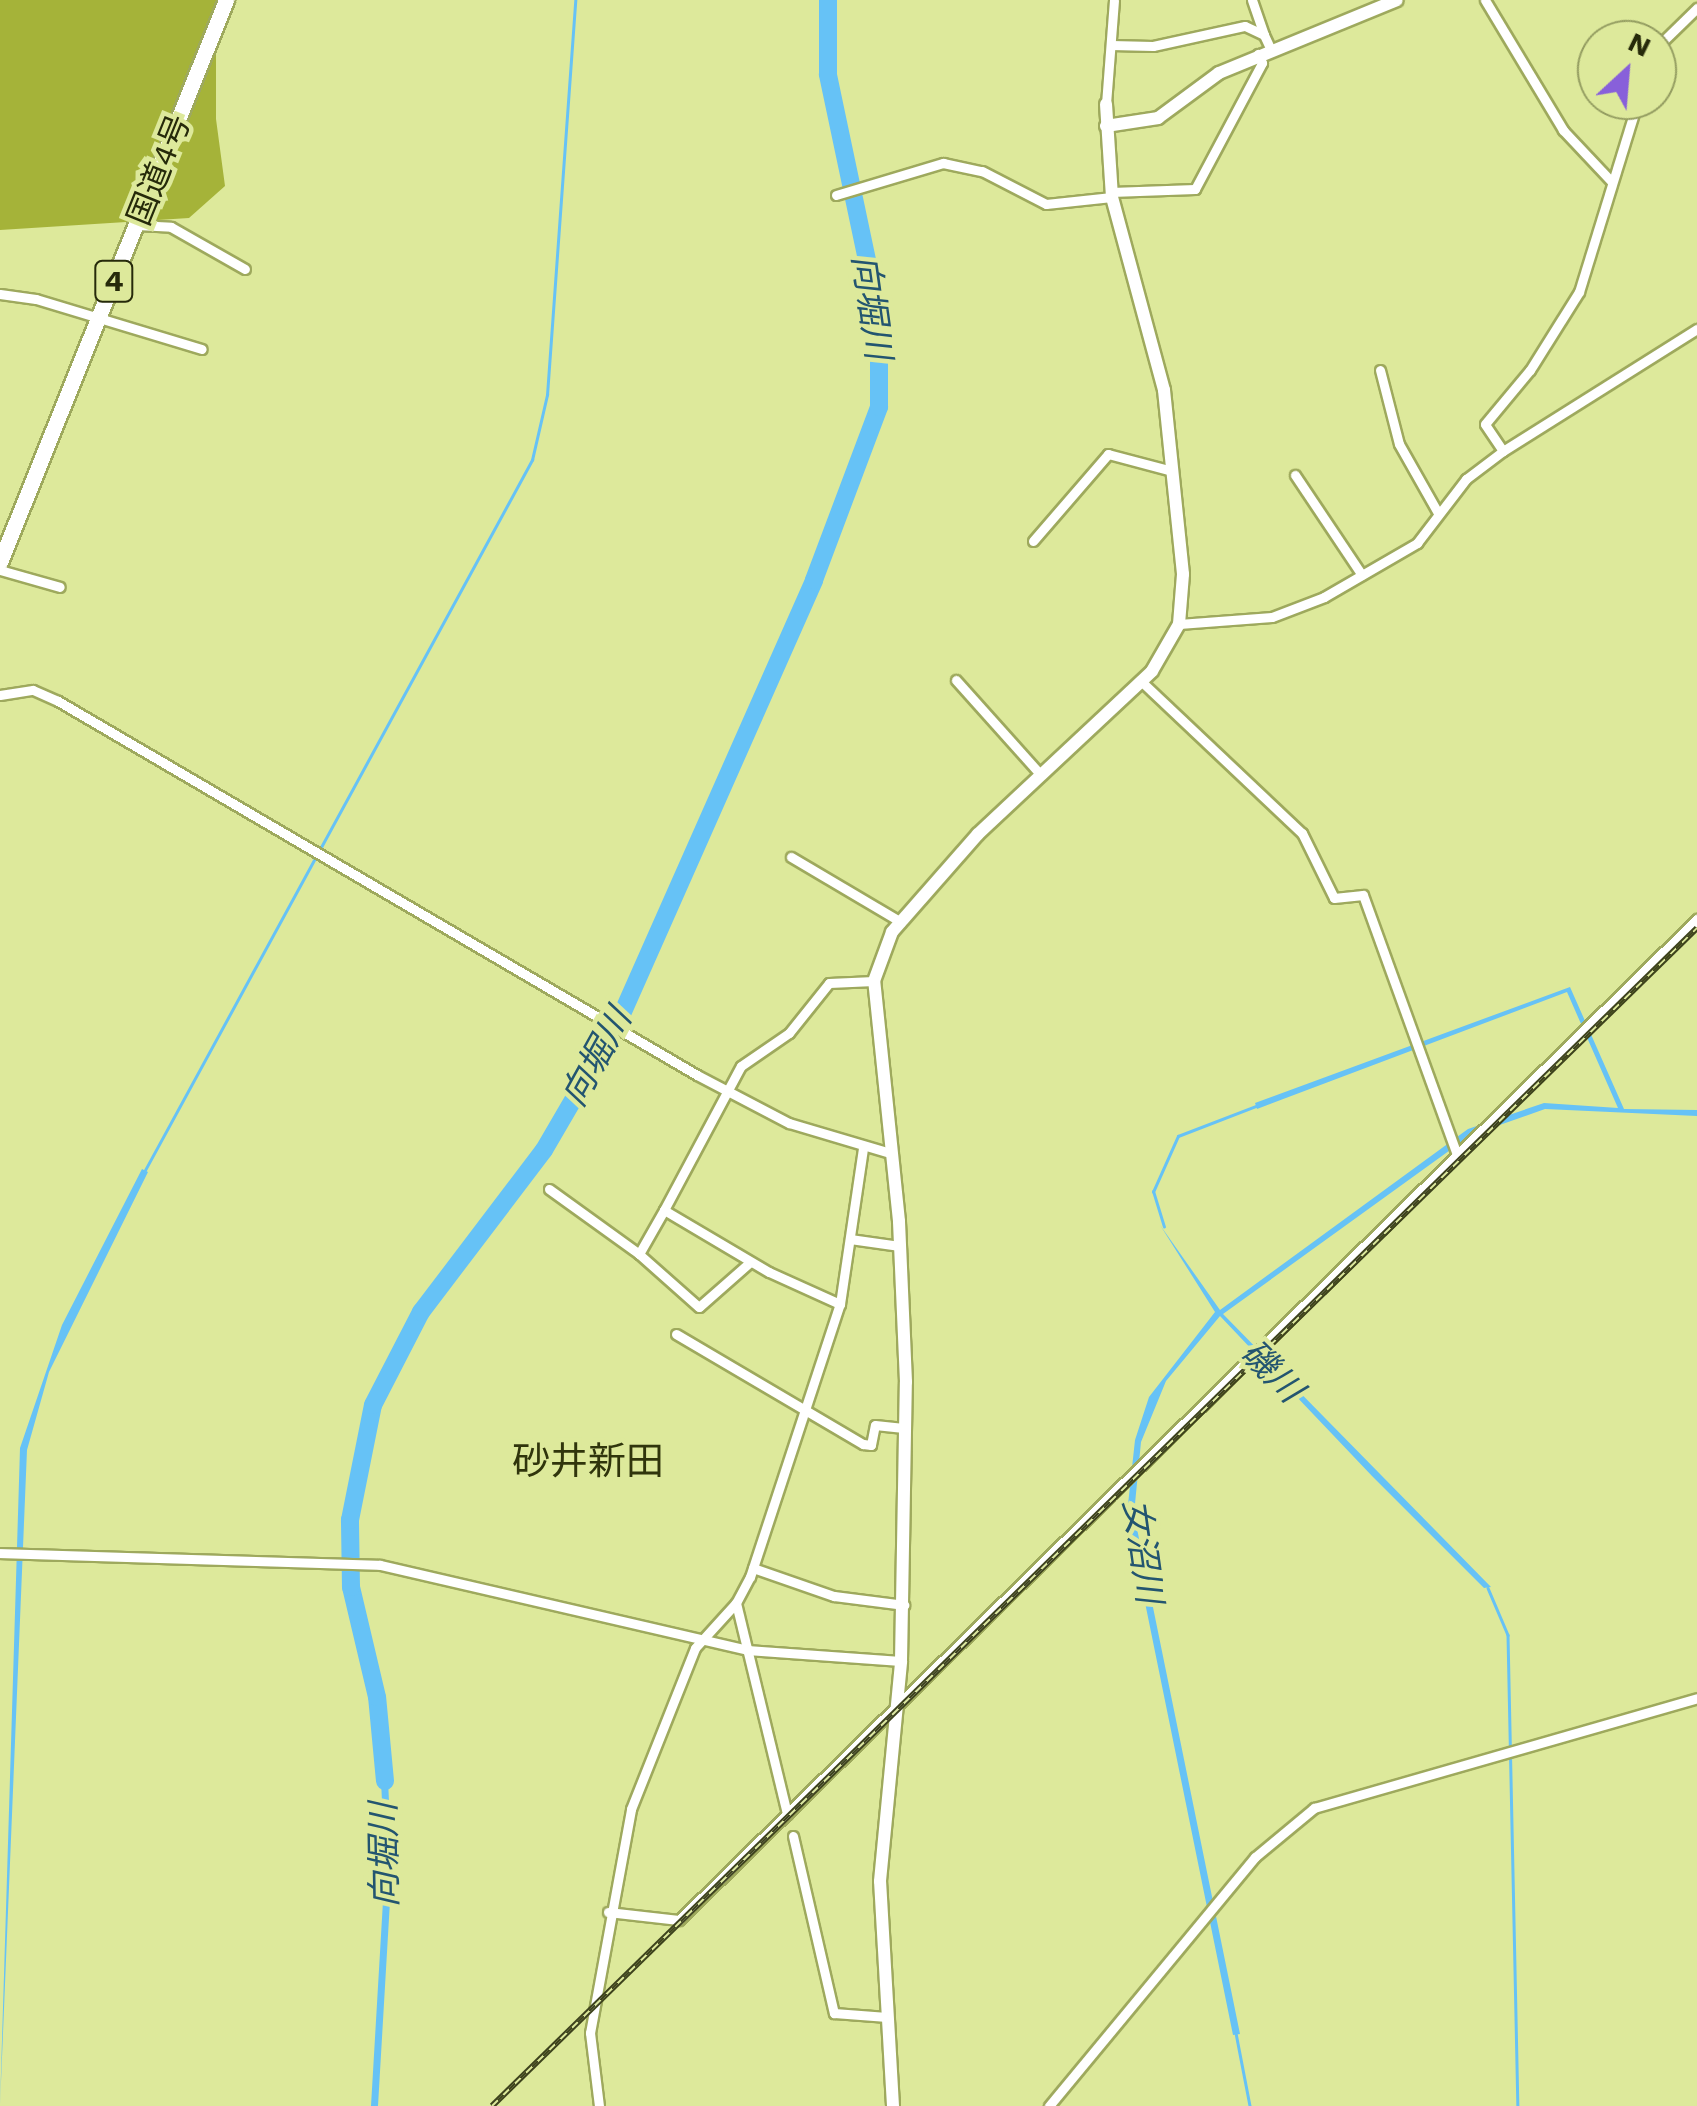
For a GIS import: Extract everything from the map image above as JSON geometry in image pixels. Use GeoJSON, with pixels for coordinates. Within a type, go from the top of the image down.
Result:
{"type":"FeatureCollection","features":[{"type":"Feature","properties":{"kind":"highway","name":"国道4号"},"geometry":{"type":"LineString","coordinates":[[0,562],[226,0]]}},
{"type":"Feature","properties":{"kind":"street"},"geometry":{"type":"LineString","coordinates":[[893,2106],[880,1881],[901,1662],[907,1428],[900,1246],[874,981],[884,943],[901,922],[1040,774],[1141,681],[1165,655],[1179,624],[1184,574],[1160,368],[1112,195],[1106,104],[1114,0]]}},
{"type":"Feature","properties":{"kind":"street"},"geometry":{"type":"LineString","coordinates":[[839,194],[943,164],[982,171],[1046,204],[1195,189],[1262,63],[1264,35],[1252,0]]}},
{"type":"Feature","properties":{"kind":"street"},"geometry":{"type":"LineString","coordinates":[[1106,126],[1158,118],[1219,73],[1397,0]]}},
{"type":"Feature","properties":{"kind":"street"},"geometry":{"type":"LineString","coordinates":[[1485,0],[1563,130],[1611,181]]}},
{"type":"Feature","properties":{"kind":"street"},"geometry":{"type":"LineString","coordinates":[[1677,28],[1697,8]]}},
{"type":"Feature","properties":{"kind":"street"},"geometry":{"type":"LineString","coordinates":[[1111,45],[1153,46],[1245,26],[1264,35]]}},
{"type":"Feature","properties":{"kind":"street"},"geometry":{"type":"LineString","coordinates":[[1503,451],[1485,424],[1530,370],[1578,292],[1631,120]]}},
{"type":"Feature","properties":{"kind":"street"},"geometry":{"type":"LineString","coordinates":[[137,225],[171,227],[246,269]]}},
{"type":"Feature","properties":{"kind":"street"},"geometry":{"type":"LineString","coordinates":[[0,294],[202,349]]}},
{"type":"Feature","properties":{"kind":"street"},"geometry":{"type":"LineString","coordinates":[[1179,624],[1272,617],[1417,544],[1466,479],[1503,451],[1697,329]]}},
{"type":"Feature","properties":{"kind":"street"},"geometry":{"type":"LineString","coordinates":[[1380,370],[1399,444],[1438,514]]}},
{"type":"Feature","properties":{"kind":"street"},"geometry":{"type":"LineString","coordinates":[[1034,541],[1108,454],[1172,471]]}},
{"type":"Feature","properties":{"kind":"street"},"geometry":{"type":"LineString","coordinates":[[1296,476],[1362,575]]}},
{"type":"Feature","properties":{"kind":"street"},"geometry":{"type":"LineString","coordinates":[[0,570],[60,588]]}},
{"type":"Feature","properties":{"kind":"street"},"geometry":{"type":"LineString","coordinates":[[956,680],[1040,774]]}},
{"type":"Feature","properties":{"kind":"street"},"geometry":{"type":"LineString","coordinates":[[1141,681],[1302,833],[1334,898],[1363,896],[1456,1152]]}},
{"type":"Feature","properties":{"kind":"street"},"geometry":{"type":"LineString","coordinates":[[0,695],[33,690],[58,701],[310,852],[726,1090],[789,1123],[863,1149],[890,1153]]}},
{"type":"Feature","properties":{"kind":"street"},"geometry":{"type":"LineString","coordinates":[[791,857],[901,922]]}},
{"type":"Feature","properties":{"kind":"street"},"geometry":{"type":"LineString","coordinates":[[608,1912],[679,1920],[1247,1356],[1697,920]]}},
{"type":"Feature","properties":{"kind":"street"},"geometry":{"type":"LineString","coordinates":[[638,1254],[741,1066],[788,1033],[829,983],[874,981]]}},
{"type":"Feature","properties":{"kind":"street"},"geometry":{"type":"LineString","coordinates":[[598,2106],[590,2033],[608,1912],[644,1764],[703,1639],[736,1602],[753,1568],[840,1304],[863,1149]]}},
{"type":"Feature","properties":{"kind":"street"},"geometry":{"type":"LineString","coordinates":[[549,1189],[638,1254],[700,1307],[750,1262]]}},
{"type":"Feature","properties":{"kind":"street"},"geometry":{"type":"LineString","coordinates":[[664,1210],[750,1262],[840,1304]]}},
{"type":"Feature","properties":{"kind":"street"},"geometry":{"type":"LineString","coordinates":[[850,1238],[900,1246]]}},
{"type":"Feature","properties":{"kind":"street"},"geometry":{"type":"LineString","coordinates":[[676,1334],[806,1414],[863,1444],[871,1445],[875,1424],[907,1428]]}},
{"type":"Feature","properties":{"kind":"street"},"geometry":{"type":"LineString","coordinates":[[5,1553],[380,1565],[747,1650],[901,1662]]}},
{"type":"Feature","properties":{"kind":"street"},"geometry":{"type":"LineString","coordinates":[[753,1568],[834,1596],[904,1605]]}},
{"type":"Feature","properties":{"kind":"street"},"geometry":{"type":"LineString","coordinates":[[736,1602],[787,1814]]}},
{"type":"Feature","properties":{"kind":"street"},"geometry":{"type":"LineString","coordinates":[[1049,2106],[1255,1857],[1314,1808],[1697,1698]]}},
{"type":"Feature","properties":{"kind":"street"},"geometry":{"type":"LineString","coordinates":[[794,1836],[834,2013],[887,2017]]}},
{"type":"Feature","properties":{"kind":"green space"},"geometry":{"type":"Polygon","coordinates":[[[0,0],[216,0],[216,119],[225,186],[189,218],[0,230],[0,0]]]}},
{"type":"Feature","properties":{"kind":"water"},"geometry":{"type":"Polygon","coordinates":[[[1570,987],[1624,1109],[1697,1110],[1697,1116],[1545,1109],[1471,1135],[1223,1314],[1491,1587],[1484,1588],[1372,1476],[1220,1316],[1166,1381],[1141,1442],[1134,1514],[1240,2034],[1233,2035],[1127,1514],[1135,1440],[1149,1397],[1215,1312],[1160,1225],[1220,1310],[1468,1129],[1544,1103],[1618,1108],[1567,992],[1257,1109],[1255,1103],[1570,987]]]}},
{"type":"Feature","properties":{"kind":"water"},"geometry":{"type":"Polygon","coordinates":[[[142,1169],[148,1172],[49,1372],[27,1450],[0,2106],[20,1448],[62,1325],[142,1169]]]}},
{"type":"Feature","properties":{"kind":"water"},"geometry":{"type":"Polygon","coordinates":[[[380,1758],[387,1758],[392,1867],[378,2106],[371,2106],[385,1867],[380,1758]]]}},
{"type":"Feature","properties":{"kind":"waterway"},"geometry":{"type":"LineString","coordinates":[[144,1172],[532,460],[547,395],[575,0]]}},
{"type":"Feature","properties":{"kind":"waterway","name":"向堀川"},"geometry":{"type":"LineString","coordinates":[[385,1781],[377,1697],[351,1587],[350,1520],[373,1405],[421,1312],[544,1150],[618,1023],[814,580],[879,407],[879,317],[828,74],[828,0]]}},
{"type":"Feature","properties":{"kind":"waterway","name":"磯川"},"geometry":{"type":"LineString","coordinates":[[1164,1227],[1153,1192],[1178,1136],[1256,1106]]}},
{"type":"Feature","properties":{"kind":"waterway","name":"磯川"},"geometry":{"type":"LineString","coordinates":[[1488,1588],[1508,1635],[1518,2106]]}},
{"type":"Feature","properties":{"kind":"waterway","name":"女沼川"},"geometry":{"type":"LineString","coordinates":[[1236,2033],[1250,2106]]}},
{"type":"Feature","properties":{"kind":"railway"},"geometry":{"type":"LineString","coordinates":[[492,2106],[1697,928]]}},
{"type":"Feature","properties":{"kind":"district","name":"砂井新田"},"geometry":{"type":"Point","coordinates":[588,1462]}}]}
